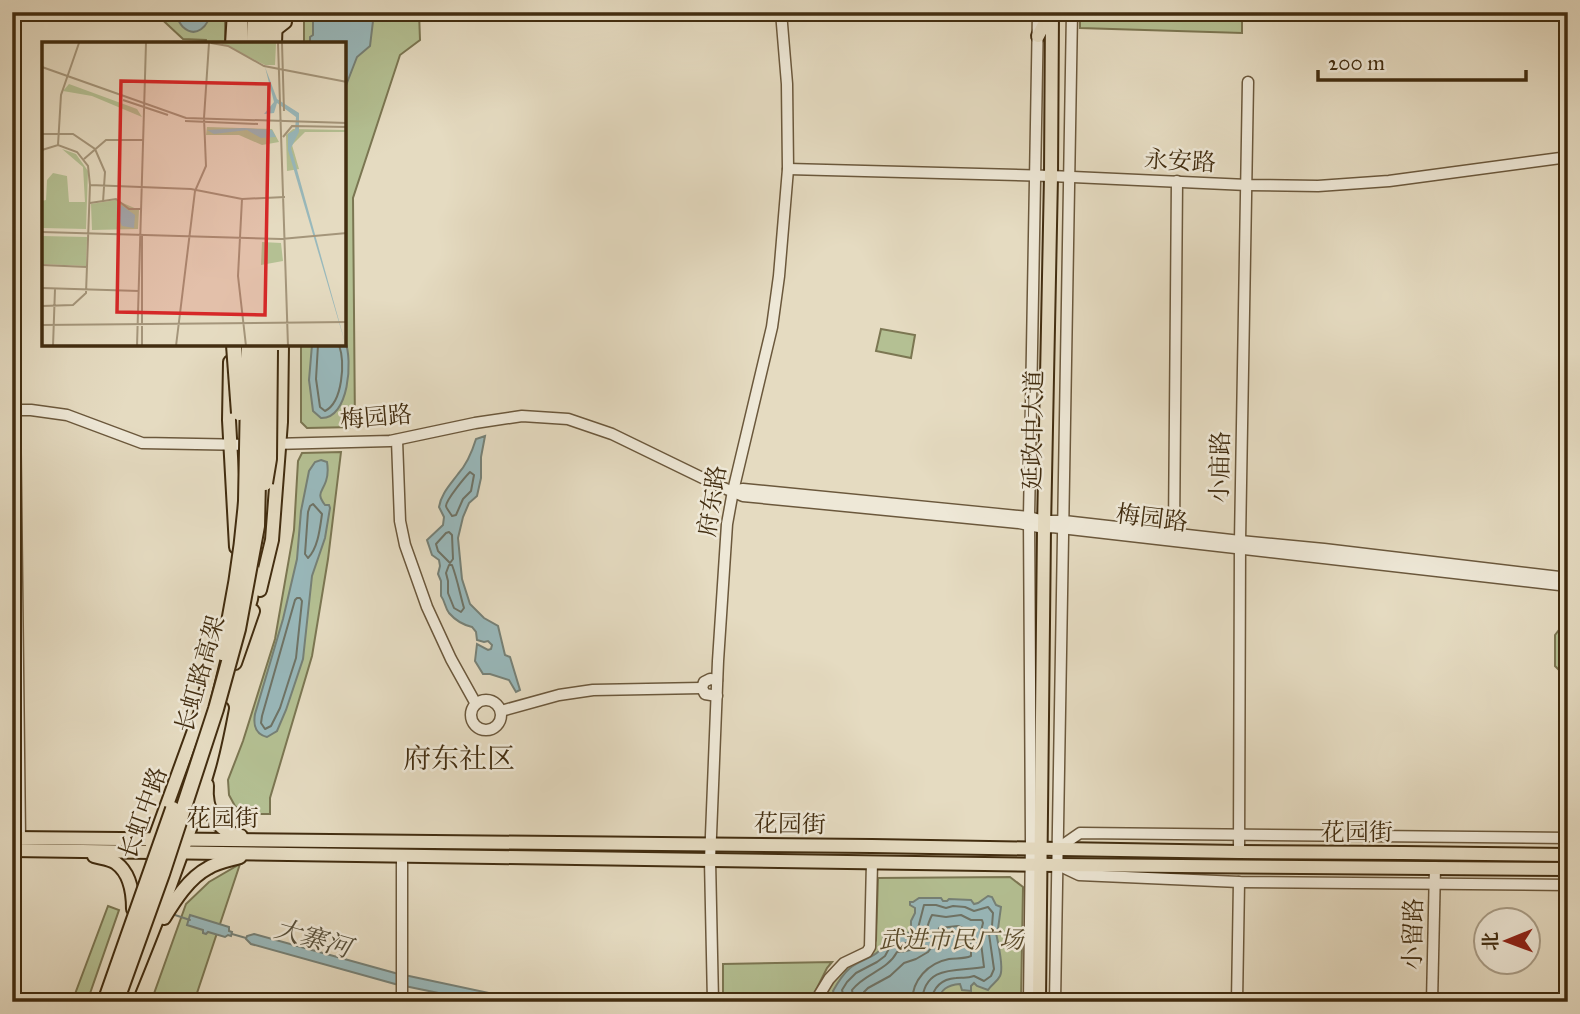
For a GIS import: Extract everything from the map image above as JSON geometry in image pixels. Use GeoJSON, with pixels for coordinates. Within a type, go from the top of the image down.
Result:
{"type":"FeatureCollection","features":[{"type":"Feature","properties":{"kind":"highway"},"geometry":{"type":"LineString","coordinates":[[254,42],[255,12]]}},
{"type":"Feature","properties":{"kind":"highway"},"geometry":{"type":"LineString","coordinates":[[266,42],[267,12]]}},
{"type":"Feature","properties":{"kind":"highway"},"geometry":{"type":"LineString","coordinates":[[232,346],[246,501]]}},
{"type":"Feature","properties":{"kind":"highway","name":"长虹路高架"},"geometry":{"type":"LineString","coordinates":[[106,1002],[208,706],[228,628],[246,501],[246,346]]}},
{"type":"Feature","properties":{"kind":"highway","name":"长虹路高架"},"geometry":{"type":"LineString","coordinates":[[116,1002],[162,874],[216,709],[238,629],[257,526],[266,346]]}},
{"type":"Feature","properties":{"kind":"main road"},"geometry":{"type":"LineString","coordinates":[[232,42],[234,12]]}},
{"type":"Feature","properties":{"kind":"main road"},"geometry":{"type":"LineString","coordinates":[[241,12],[242,42]]}},
{"type":"Feature","properties":{"kind":"main road"},"geometry":{"type":"LineString","coordinates":[[275,42],[276,12]]}},
{"type":"Feature","properties":{"kind":"main road"},"geometry":{"type":"LineString","coordinates":[[276,29],[285,22],[285,12]]}},
{"type":"Feature","properties":{"kind":"main road"},"geometry":{"type":"LineString","coordinates":[[1038,36],[1051,12]]}},
{"type":"Feature","properties":{"kind":"main road","name":"延政中大道"},"geometry":{"type":"LineString","coordinates":[[1051,12],[1060,177]]}},
{"type":"Feature","properties":{"kind":"main road","name":"延政中大道"},"geometry":{"type":"LineString","coordinates":[[1044,864],[1060,177],[1059,12]]}},
{"type":"Feature","properties":{"kind":"main road"},"geometry":{"type":"LineString","coordinates":[[232,346],[237,445]]}},
{"type":"Feature","properties":{"kind":"main road"},"geometry":{"type":"LineString","coordinates":[[237,445],[246,346]]}},
{"type":"Feature","properties":{"kind":"main road","name":"长虹中路"},"geometry":{"type":"LineString","coordinates":[[126,1002],[151,937],[164,912],[208,769],[232,665],[251,599],[263,525],[266,346]]}},
{"type":"Feature","properties":{"kind":"main road"},"geometry":{"type":"LineString","coordinates":[[226,690],[260,592],[272,540],[282,346]]}},
{"type":"Feature","properties":{"kind":"main road","name":"长虹中路"},"geometry":{"type":"LineString","coordinates":[[98,1002],[200,714],[229,594],[236,547],[237,445]]}},
{"type":"Feature","properties":{"kind":"main road"},"geometry":{"type":"LineString","coordinates":[[208,769],[206,797],[210,813],[217,825],[234,834],[262,839]]}},
{"type":"Feature","properties":{"kind":"main road"},"geometry":{"type":"LineString","coordinates":[[168,804],[194,813]]}},
{"type":"Feature","properties":{"kind":"main road","name":"花园街"},"geometry":{"type":"LineString","coordinates":[[16,838],[1568,855]]}},
{"type":"Feature","properties":{"kind":"main road","name":"花园街"},"geometry":{"type":"LineString","coordinates":[[12,850],[1568,869]]}},
{"type":"Feature","properties":{"kind":"main road"},"geometry":{"type":"LineString","coordinates":[[81,851],[115,862],[130,883],[134,901]]}},
{"type":"Feature","properties":{"kind":"main road"},"geometry":{"type":"LineString","coordinates":[[164,912],[194,879],[208,868],[261,853]]}},
{"type":"Feature","properties":{"kind":"main road"},"geometry":{"type":"LineString","coordinates":[[1039,1002],[1044,864]]}},
{"type":"Feature","properties":{"kind":"main road"},"geometry":{"type":"LineString","coordinates":[[1044,864],[1046,1002]]}},
{"type":"Feature","properties":{"kind":"street","name":"府东路"},"geometry":{"type":"LineString","coordinates":[[713,1002],[710,860],[717,680],[727,524],[772,327],[788,169],[787,84],[780,12]]}},
{"type":"Feature","properties":{"kind":"street"},"geometry":{"type":"LineString","coordinates":[[1038,12],[1029,521],[1044,848]]}},
{"type":"Feature","properties":{"kind":"street"},"geometry":{"type":"LineString","coordinates":[[1060,177],[1072,12]]}},
{"type":"Feature","properties":{"kind":"street","name":"小庙路"},"geometry":{"type":"LineString","coordinates":[[1239,852],[1240,545],[1248,82]]}},
{"type":"Feature","properties":{"kind":"street","name":"永安路"},"geometry":{"type":"LineString","coordinates":[[788,169],[1318,186],[1352,185],[1568,157]]}},
{"type":"Feature","properties":{"kind":"street"},"geometry":{"type":"LineString","coordinates":[[1174,534],[1177,181]]}},
{"type":"Feature","properties":{"kind":"street"},"geometry":{"type":"LineString","coordinates":[[13,410],[16,838]]}},
{"type":"Feature","properties":{"kind":"street","name":"梅园路"},"geometry":{"type":"LineString","coordinates":[[13,410],[68,415],[142,443],[237,445],[397,440],[522,416],[568,419],[612,434],[733,491],[743,489],[1240,545],[1568,586]]}},
{"type":"Feature","properties":{"kind":"street"},"geometry":{"type":"LineString","coordinates":[[397,440],[400,521],[405,545],[451,659],[476,704]]}},
{"type":"Feature","properties":{"kind":"street"},"geometry":{"type":"LineString","coordinates":[[1044,848],[1053,524]]}},
{"type":"Feature","properties":{"kind":"street","name":"梅园路"},"geometry":{"type":"LineString","coordinates":[[1053,524],[1174,534],[1240,545],[1324,549],[1568,578]]}},
{"type":"Feature","properties":{"kind":"street"},"geometry":{"type":"LineString","coordinates":[[702,688],[710,679],[717,680]]}},
{"type":"Feature","properties":{"kind":"street"},"geometry":{"type":"LineString","coordinates":[[501,710],[559,695],[593,690],[702,688]]}},
{"type":"Feature","properties":{"kind":"street"},"geometry":{"type":"LineString","coordinates":[[702,688],[705,694],[717,696]]}},
{"type":"Feature","properties":{"kind":"street"},"geometry":{"type":"LineString","coordinates":[[480,701],[495,702],[501,710],[498,724],[489,729],[480,728],[473,722],[472,712],[480,701]]}},
{"type":"Feature","properties":{"kind":"street"},"geometry":{"type":"LineString","coordinates":[[1044,848],[1080,833],[1568,838]]}},
{"type":"Feature","properties":{"kind":"street"},"geometry":{"type":"LineString","coordinates":[[402,855],[402,1002]]}},
{"type":"Feature","properties":{"kind":"street"},"geometry":{"type":"LineString","coordinates":[[815,1002],[829,979],[844,963],[867,952],[870,947],[872,862]]}},
{"type":"Feature","properties":{"kind":"street"},"geometry":{"type":"LineString","coordinates":[[1044,864],[1079,876],[1239,882],[1568,885]]}},
{"type":"Feature","properties":{"kind":"street"},"geometry":{"type":"LineString","coordinates":[[1029,1002],[1044,864]]}},
{"type":"Feature","properties":{"kind":"street"},"geometry":{"type":"LineString","coordinates":[[1044,864],[1055,1002]]}},
{"type":"Feature","properties":{"kind":"street","name":"小留路"},"geometry":{"type":"LineString","coordinates":[[1432,1002],[1435,867]]}},
{"type":"Feature","properties":{"kind":"street"},"geometry":{"type":"LineString","coordinates":[[1237,1002],[1239,882]]}},
{"type":"Feature","properties":{"kind":"green space"},"geometry":{"type":"Polygon","coordinates":[[[154,12],[225,12],[225,42],[183,39],[154,12]]]}},
{"type":"Feature","properties":{"kind":"green space"},"geometry":{"type":"Polygon","coordinates":[[[304,12],[419,12],[420,40],[400,55],[353,198],[355,427],[307,428],[301,422],[301,346],[346,346],[346,42],[304,42],[304,12]]]}},
{"type":"Feature","properties":{"kind":"green space"},"geometry":{"type":"Polygon","coordinates":[[[1080,12],[1242,12],[1242,33],[1080,28],[1080,12]]]}},
{"type":"Feature","properties":{"kind":"green space"},"geometry":{"type":"Polygon","coordinates":[[[881,329],[915,335],[911,358],[876,351],[881,329]]]}},
{"type":"Feature","properties":{"kind":"green space"},"geometry":{"type":"Polygon","coordinates":[[[341,452],[328,559],[312,656],[270,798],[270,814],[246,814],[235,806],[229,795],[228,780],[275,639],[294,530],[298,461],[302,453],[341,452]]]}},
{"type":"Feature","properties":{"kind":"green space"},"geometry":{"type":"Polygon","coordinates":[[[1559,630],[1568,630],[1568,671],[1560,671],[1555,666],[1555,635],[1559,630]]]}},
{"type":"Feature","properties":{"kind":"green space"},"geometry":{"type":"Polygon","coordinates":[[[240,864],[194,1002],[151,1002],[186,904],[209,882],[240,864]]]}},
{"type":"Feature","properties":{"kind":"green space","name":"武进市民广场"},"geometry":{"type":"Polygon","coordinates":[[[1010,877],[1023,887],[1021,1002],[821,1002],[835,973],[873,947],[876,940],[878,878],[1010,877]]]}},
{"type":"Feature","properties":{"kind":"green space"},"geometry":{"type":"Polygon","coordinates":[[[108,906],[119,910],[87,1002],[72,1002],[108,906]]]}},
{"type":"Feature","properties":{"kind":"green space"},"geometry":{"type":"Polygon","coordinates":[[[832,962],[810,1002],[723,1002],[723,964],[832,962]]]}},
{"type":"Feature","properties":{"kind":"water"},"geometry":{"type":"Polygon","coordinates":[[[174,12],[210,12],[204,26],[193,32],[183,27],[174,12]]]}},
{"type":"Feature","properties":{"kind":"water"},"geometry":{"type":"Polygon","coordinates":[[[313,12],[370,12],[373,21],[370,46],[357,57],[346,85],[346,42],[310,42],[313,35],[313,12]]]}},
{"type":"Feature","properties":{"kind":"water"},"geometry":{"type":"Polygon","coordinates":[[[312,346],[346,346],[349,361],[346,387],[338,409],[330,416],[321,418],[313,411],[309,380],[312,346]]]}},
{"type":"Feature","properties":{"kind":"water"},"geometry":{"type":"Polygon","coordinates":[[[485,436],[477,496],[469,503],[458,538],[462,579],[470,604],[484,618],[498,626],[505,655],[510,657],[520,690],[516,692],[509,680],[483,674],[475,661],[477,644],[488,650],[492,645],[488,641],[477,640],[472,627],[451,616],[441,596],[439,560],[432,555],[427,540],[443,525],[444,517],[439,507],[444,494],[467,462],[476,439],[485,436]]]}},
{"type":"Feature","properties":{"kind":"water"},"geometry":{"type":"Polygon","coordinates":[[[315,462],[327,462],[328,471],[320,495],[325,505],[330,508],[325,538],[312,576],[303,659],[277,731],[267,737],[260,734],[256,728],[255,714],[283,619],[297,559],[301,511],[309,471],[315,462]]]}},
{"type":"Feature","properties":{"kind":"water"},"geometry":{"type":"Polygon","coordinates":[[[988,896],[1001,907],[996,933],[1001,973],[988,990],[974,983],[971,991],[962,990],[960,984],[952,985],[945,988],[938,1002],[849,1002],[835,996],[833,991],[847,970],[878,952],[883,942],[883,934],[886,932],[905,936],[911,932],[915,908],[910,902],[919,898],[941,898],[943,901],[971,900],[974,904],[988,896]]]}},
{"type":"Feature","properties":{"kind":"water"},"geometry":{"type":"Polygon","coordinates":[[[190,915],[229,927],[231,936],[208,932],[206,934],[203,930],[187,925],[190,915]]]}},
{"type":"Feature","properties":{"kind":"water"},"geometry":{"type":"Polygon","coordinates":[[[254,934],[395,973],[531,1002],[482,1002],[395,984],[251,944],[246,939],[254,934]]]}},
{"type":"Feature","properties":{"kind":"waterway","name":"大寨河"},"geometry":{"type":"LineString","coordinates":[[172,914],[190,920]]}},
{"type":"Feature","properties":{"kind":"waterway","name":"大寨河"},"geometry":{"type":"LineString","coordinates":[[232,934],[246,938]]}},
{"type":"Feature","properties":{"kind":"district","name":"府东社区"},"geometry":{"type":"Point","coordinates":[459,758]}}]}
